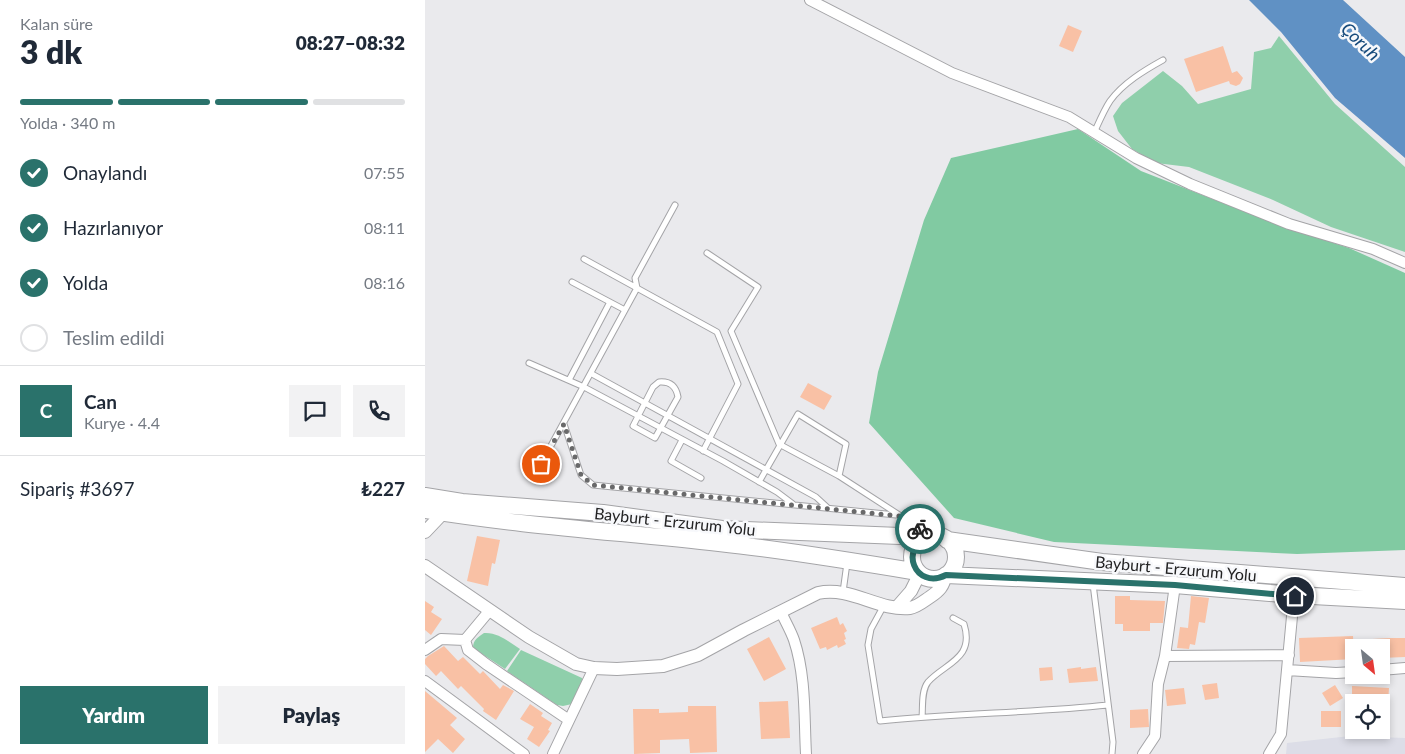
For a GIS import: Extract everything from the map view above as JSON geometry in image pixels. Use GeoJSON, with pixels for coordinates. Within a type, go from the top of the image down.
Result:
{"type":"FeatureCollection","features":[{"type":"Feature","properties":{"kind":"highway","name":"Bayburt - Erzurum Yolu"},"geometry":{"type":"LineString","coordinates":[[425,496],[462,502],[603,513],[721,529],[937,536],[947,540],[1102,562],[1405,586]]}},
{"type":"Feature","properties":{"kind":"highway","name":"Bayburt - Erzurum Yolu"},"geometry":{"type":"LineString","coordinates":[[425,510],[721,543],[919,573],[935,579],[946,575],[1093,581],[1175,585],[1295,596],[1405,601]]}},
{"type":"Feature","properties":{"kind":"highway"},"geometry":{"type":"LineString","coordinates":[[919,573],[912,556],[916,545],[928,537]]}},
{"type":"Feature","properties":{"kind":"highway"},"geometry":{"type":"LineString","coordinates":[[946,575],[954,566],[956,555],[947,540]]}},
{"type":"Feature","properties":{"kind":"street"},"geometry":{"type":"LineString","coordinates":[[810,0],[952,73],[1069,117],[1136,158],[1190,184],[1289,224],[1373,249],[1405,262]]}},
{"type":"Feature","properties":{"kind":"street"},"geometry":{"type":"LineString","coordinates":[[425,532],[443,513]]}},
{"type":"Feature","properties":{"kind":"street"},"geometry":{"type":"LineString","coordinates":[[425,566],[529,637],[576,664],[594,668],[617,669],[663,666],[698,655],[818,593],[829,591],[843,592],[884,605],[911,608],[922,603],[941,589],[946,575]]}},
{"type":"Feature","properties":{"kind":"street"},"geometry":{"type":"LineString","coordinates":[[897,607],[911,591],[919,573]]}},
{"type":"Feature","properties":{"kind":"street"},"geometry":{"type":"LineString","coordinates":[[1143,754],[1155,736],[1158,684],[1165,656],[1175,585]]}},
{"type":"Feature","properties":{"kind":"street"},"geometry":{"type":"LineString","coordinates":[[1269,754],[1281,734],[1295,596]]}},
{"type":"Feature","properties":{"kind":"street"},"geometry":{"type":"LineString","coordinates":[[465,640],[490,610]]}},
{"type":"Feature","properties":{"kind":"street"},"geometry":{"type":"LineString","coordinates":[[781,612],[794,638],[798,654],[803,687],[806,754]]}},
{"type":"Feature","properties":{"kind":"street"},"geometry":{"type":"LineString","coordinates":[[425,650],[441,639],[465,640]]}},
{"type":"Feature","properties":{"kind":"street"},"geometry":{"type":"LineString","coordinates":[[465,640],[468,650],[486,664],[569,720]]}},
{"type":"Feature","properties":{"kind":"street"},"geometry":{"type":"LineString","coordinates":[[1165,656],[1289,655]]}},
{"type":"Feature","properties":{"kind":"street"},"geometry":{"type":"LineString","coordinates":[[553,754],[594,668]]}},
{"type":"Feature","properties":{"kind":"street"},"geometry":{"type":"LineString","coordinates":[[1390,669],[1405,668]]}},
{"type":"Feature","properties":{"kind":"street"},"geometry":{"type":"LineString","coordinates":[[1287,670],[1345,672]]}},
{"type":"Feature","properties":{"kind":"street"},"geometry":{"type":"LineString","coordinates":[[425,681],[524,754]]}},
{"type":"Feature","properties":{"kind":"lane"},"geometry":{"type":"LineString","coordinates":[[1094,133],[1110,101],[1140,74],[1163,60]]}},
{"type":"Feature","properties":{"kind":"lane"},"geometry":{"type":"LineString","coordinates":[[541,464],[592,374],[637,288],[635,278],[675,205]]}},
{"type":"Feature","properties":{"kind":"lane"},"geometry":{"type":"LineString","coordinates":[[707,253],[758,287],[731,332],[779,444],[839,476],[928,537]]}},
{"type":"Feature","properties":{"kind":"lane"},"geometry":{"type":"LineString","coordinates":[[584,258],[717,332],[738,384],[703,451]]}},
{"type":"Feature","properties":{"kind":"lane"},"geometry":{"type":"LineString","coordinates":[[572,282],[625,310]]}},
{"type":"Feature","properties":{"kind":"lane"},"geometry":{"type":"LineString","coordinates":[[569,380],[610,302]]}},
{"type":"Feature","properties":{"kind":"lane"},"geometry":{"type":"LineString","coordinates":[[529,363],[584,387],[777,492],[794,505]]}},
{"type":"Feature","properties":{"kind":"lane"},"geometry":{"type":"LineString","coordinates":[[592,374],[816,497],[828,509]]}},
{"type":"Feature","properties":{"kind":"lane"},"geometry":{"type":"LineString","coordinates":[[663,382],[669,383],[676,390],[678,397],[667,415],[655,438],[633,426],[644,402],[656,384],[663,382]]}},
{"type":"Feature","properties":{"kind":"lane"},"geometry":{"type":"LineString","coordinates":[[759,482],[779,444],[798,414],[846,444],[839,476]]}},
{"type":"Feature","properties":{"kind":"lane"},"geometry":{"type":"LineString","coordinates":[[564,424],[581,475],[593,485],[899,516]]}},
{"type":"Feature","properties":{"kind":"lane"},"geometry":{"type":"LineString","coordinates":[[682,440],[671,461],[701,478]]}},
{"type":"Feature","properties":{"kind":"lane"},"geometry":{"type":"LineString","coordinates":[[843,592],[847,561]]}},
{"type":"Feature","properties":{"kind":"lane"},"geometry":{"type":"LineString","coordinates":[[1093,581],[1093,596],[1113,742],[1112,754]]}},
{"type":"Feature","properties":{"kind":"lane"},"geometry":{"type":"LineString","coordinates":[[884,605],[871,628],[868,645],[881,721],[922,717],[1048,711],[1107,705]]}},
{"type":"Feature","properties":{"kind":"lane"},"geometry":{"type":"LineString","coordinates":[[922,717],[923,691],[927,683],[950,665],[963,651],[967,632],[964,624],[953,618]]}},
{"type":"Feature","properties":{"kind":"shaded area"},"geometry":{"type":"Polygon","coordinates":[[[1345,737],[1345,739],[1405,738],[1405,754],[1286,754],[1287,743],[1345,737]]]}},
{"type":"Feature","properties":{"kind":"green space"},"geometry":{"type":"Polygon","coordinates":[[[1279,36],[1335,104],[1405,167],[1405,252],[1331,227],[1273,200],[1189,167],[1156,163],[1132,149],[1118,131],[1113,116],[1122,103],[1163,71],[1182,86],[1198,104],[1251,89],[1254,52],[1271,48],[1279,36]]]}},
{"type":"Feature","properties":{"kind":"green space"},"geometry":{"type":"Polygon","coordinates":[[[1078,129],[1141,171],[1279,225],[1349,248],[1405,273],[1405,550],[1297,554],[1054,542],[954,518],[869,423],[878,372],[924,220],[951,158],[1078,129]]]}},
{"type":"Feature","properties":{"kind":"green space"},"geometry":{"type":"Polygon","coordinates":[[[484,633],[499,636],[520,649],[505,669],[473,648],[475,641],[484,633]]]}},
{"type":"Feature","properties":{"kind":"green space"},"geometry":{"type":"Polygon","coordinates":[[[521,650],[582,678],[583,680],[572,704],[557,705],[507,671],[521,650]]]}},
{"type":"Feature","properties":{"kind":"water","name":"Çoruh"},"geometry":{"type":"Polygon","coordinates":[[[1249,0],[1343,0],[1405,57],[1405,158],[1335,98],[1281,32],[1249,0]]]}},
{"type":"Feature","properties":{"kind":"building"},"geometry":{"type":"Polygon","coordinates":[[[1068,25],[1082,31],[1073,52],[1059,46],[1068,25]]]}},
{"type":"Feature","properties":{"kind":"building"},"geometry":{"type":"Polygon","coordinates":[[[1223,46],[1232,73],[1237,71],[1243,78],[1240,84],[1236,86],[1230,84],[1229,81],[1196,92],[1184,59],[1223,46]]]}},
{"type":"Feature","properties":{"kind":"building"},"geometry":{"type":"Polygon","coordinates":[[[808,383],[832,396],[824,410],[800,397],[808,383]]]}},
{"type":"Feature","properties":{"kind":"building"},"geometry":{"type":"Polygon","coordinates":[[[477,536],[500,540],[495,564],[492,563],[488,586],[467,581],[477,536]]]}},
{"type":"Feature","properties":{"kind":"building"},"geometry":{"type":"Polygon","coordinates":[[[1115,596],[1130,596],[1130,600],[1165,601],[1163,623],[1150,623],[1150,631],[1123,631],[1123,624],[1115,624],[1115,596]]]}},
{"type":"Feature","properties":{"kind":"building"},"geometry":{"type":"Polygon","coordinates":[[[1191,596],[1209,598],[1205,623],[1199,622],[1195,645],[1190,644],[1189,649],[1177,648],[1180,627],[1188,628],[1191,596]]]}},
{"type":"Feature","properties":{"kind":"building"},"geometry":{"type":"Polygon","coordinates":[[[425,601],[434,607],[431,612],[442,619],[431,635],[425,630],[425,601]]]}},
{"type":"Feature","properties":{"kind":"building"},"geometry":{"type":"Polygon","coordinates":[[[837,617],[840,625],[843,623],[847,631],[844,633],[846,644],[838,648],[837,645],[827,650],[826,647],[820,649],[811,628],[837,617]]]}},
{"type":"Feature","properties":{"kind":"building"},"geometry":{"type":"Polygon","coordinates":[[[1353,636],[1353,639],[1345,639],[1345,660],[1300,662],[1299,638],[1353,636]]]}},
{"type":"Feature","properties":{"kind":"building"},"geometry":{"type":"Polygon","coordinates":[[[769,637],[786,669],[764,681],[747,649],[769,637]]]}},
{"type":"Feature","properties":{"kind":"building"},"geometry":{"type":"Polygon","coordinates":[[[1405,638],[1405,657],[1390,658],[1390,639],[1372,639],[1405,638]]]}},
{"type":"Feature","properties":{"kind":"building"},"geometry":{"type":"Polygon","coordinates":[[[444,646],[458,661],[463,657],[480,674],[483,671],[500,689],[503,685],[514,691],[496,720],[483,711],[484,709],[461,686],[458,689],[441,671],[436,676],[425,664],[425,659],[428,656],[444,646]]]}},
{"type":"Feature","properties":{"kind":"building"},"geometry":{"type":"Polygon","coordinates":[[[1052,667],[1053,680],[1040,681],[1039,668],[1052,667]]]}},
{"type":"Feature","properties":{"kind":"building"},"geometry":{"type":"Polygon","coordinates":[[[1081,667],[1081,669],[1096,667],[1098,681],[1069,683],[1067,669],[1081,667]]]}},
{"type":"Feature","properties":{"kind":"building"},"geometry":{"type":"Polygon","coordinates":[[[1217,683],[1219,698],[1205,700],[1202,685],[1217,683]]]}},
{"type":"Feature","properties":{"kind":"building"},"geometry":{"type":"Polygon","coordinates":[[[1335,685],[1343,698],[1330,706],[1322,693],[1335,685]]]}},
{"type":"Feature","properties":{"kind":"building"},"geometry":{"type":"Polygon","coordinates":[[[1352,686],[1389,688],[1389,694],[1352,694],[1352,686]]]}},
{"type":"Feature","properties":{"kind":"building"},"geometry":{"type":"Polygon","coordinates":[[[1184,688],[1186,704],[1167,706],[1165,690],[1184,688]]]}},
{"type":"Feature","properties":{"kind":"building"},"geometry":{"type":"Polygon","coordinates":[[[425,691],[457,718],[450,725],[465,739],[453,753],[438,739],[425,752],[425,691]]]}},
{"type":"Feature","properties":{"kind":"building"},"geometry":{"type":"Polygon","coordinates":[[[788,701],[790,738],[761,739],[759,702],[788,701]]]}},
{"type":"Feature","properties":{"kind":"building"},"geometry":{"type":"Polygon","coordinates":[[[530,704],[543,713],[541,716],[552,723],[548,730],[550,731],[539,747],[527,739],[534,727],[520,719],[530,704]]]}},
{"type":"Feature","properties":{"kind":"building"},"geometry":{"type":"Polygon","coordinates":[[[688,706],[716,706],[717,752],[690,753],[689,739],[660,740],[660,753],[634,754],[633,709],[659,709],[659,713],[688,712],[688,706]]]}},
{"type":"Feature","properties":{"kind":"building"},"geometry":{"type":"Polygon","coordinates":[[[1148,709],[1149,727],[1130,728],[1130,710],[1148,709]]]}},
{"type":"Feature","properties":{"kind":"building"},"geometry":{"type":"Polygon","coordinates":[[[1321,711],[1341,711],[1341,727],[1321,727],[1321,711]]]}},
{"type":"Feature","properties":{"kind":"way so far"},"geometry":{"type":"LineString","coordinates":[[541,464],[564,424],[581,475],[593,485],[899,516],[920,529]]}},
{"type":"Feature","properties":{"kind":"route"},"geometry":{"type":"LineString","coordinates":[[920,529],[931,536],[925,537],[916,545],[913,550],[913,562],[918,572],[929,578],[941,578],[946,575],[1175,585],[1295,596]]}}]}
